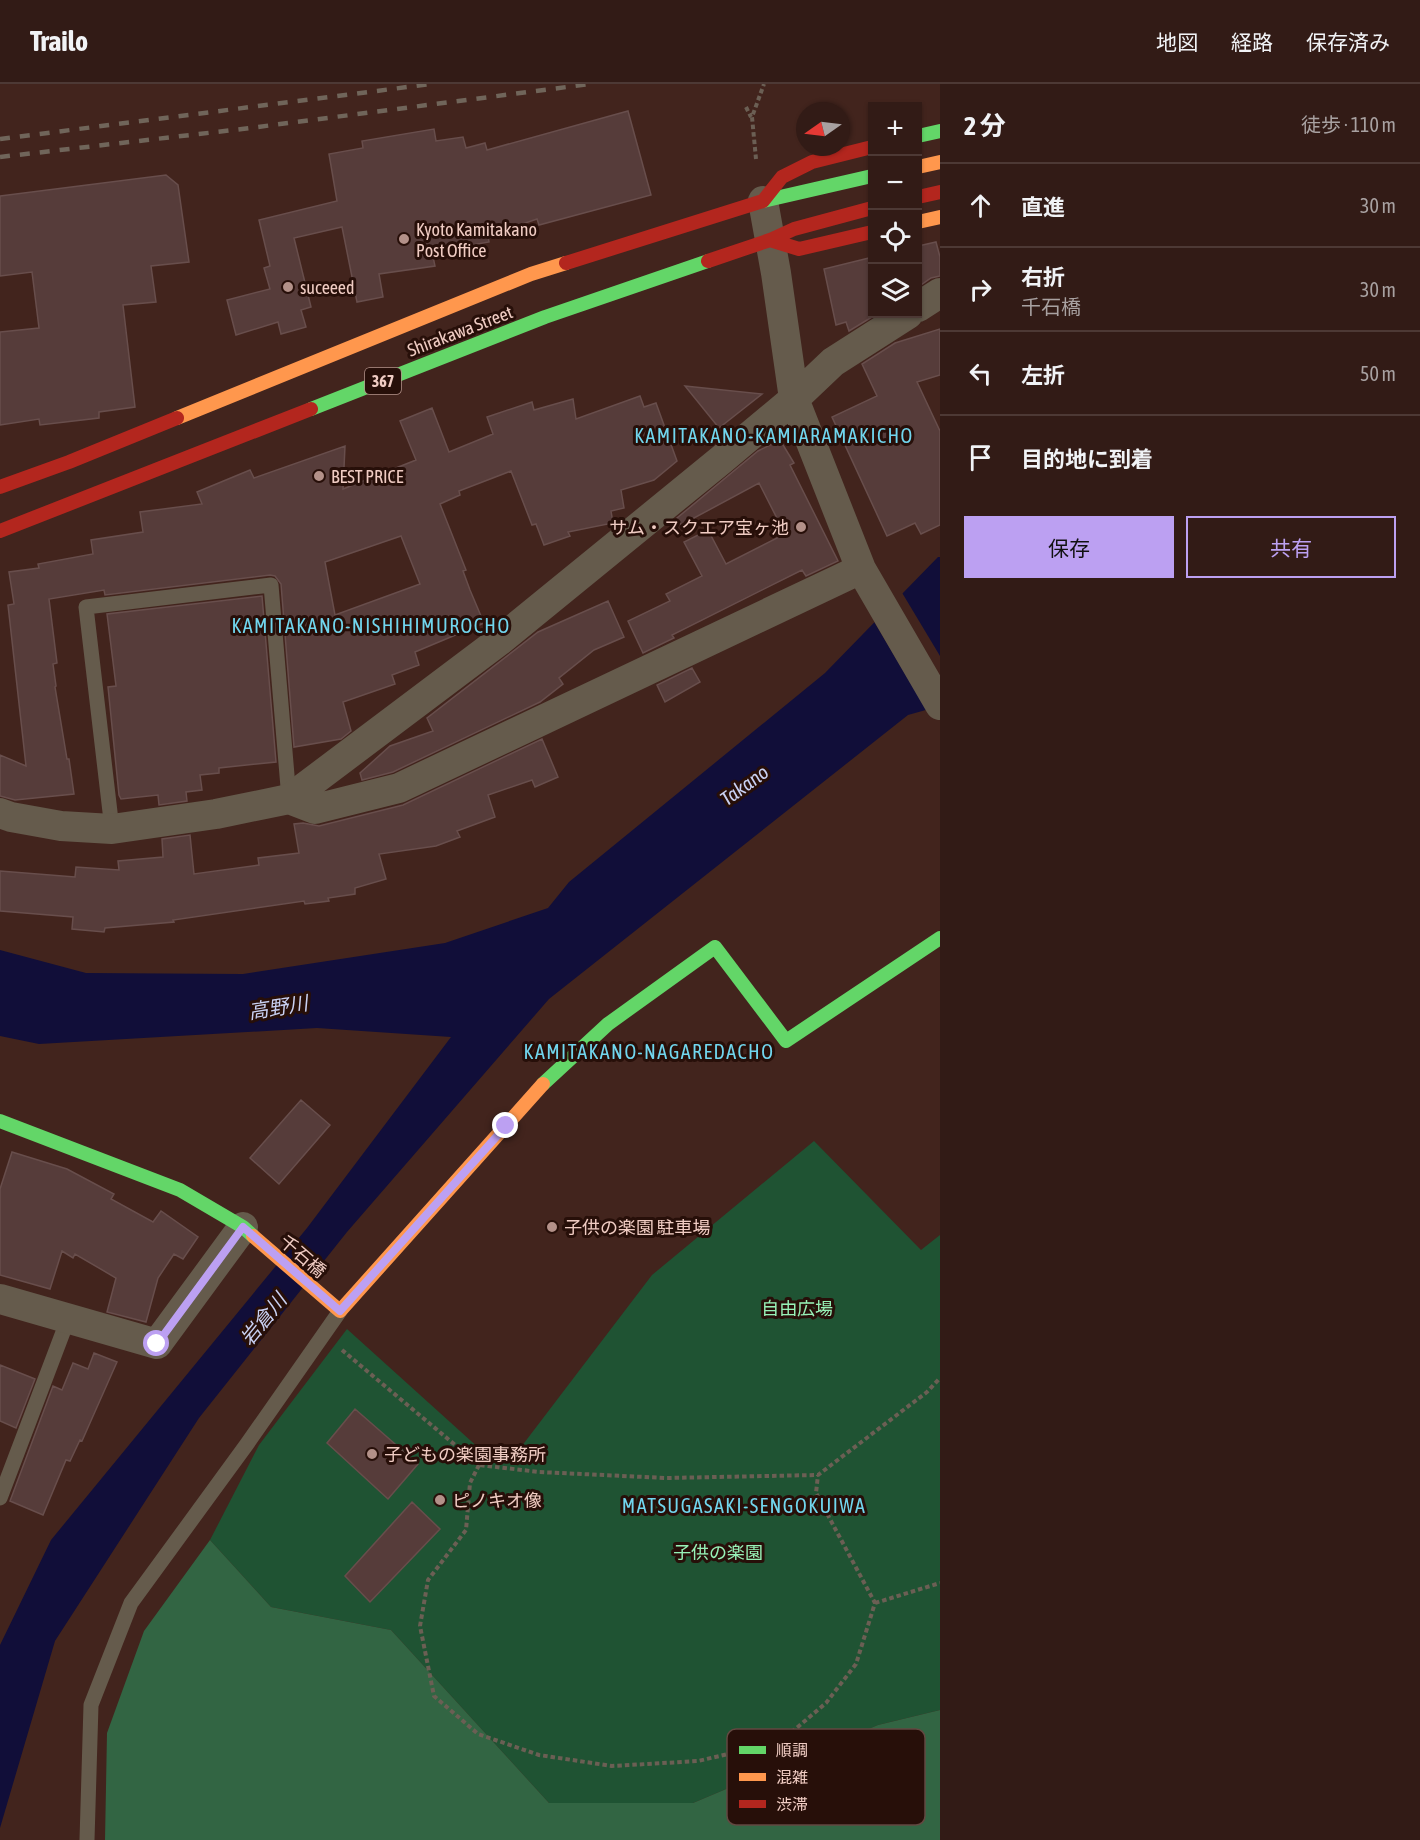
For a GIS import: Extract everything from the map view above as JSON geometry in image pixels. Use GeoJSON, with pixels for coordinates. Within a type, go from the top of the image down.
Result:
{"type":"FeatureCollection","features":[{"type":"Feature","properties":{"kind":"main road"},"geometry":{"type":"LineString","coordinates":[[922,135],[940,131]]}},
{"type":"Feature","properties":{"kind":"main road"},"geometry":{"type":"LineString","coordinates":[[763,201],[782,177],[812,162],[868,148]]}},
{"type":"Feature","properties":{"kind":"main road"},"geometry":{"type":"LineString","coordinates":[[922,166],[940,162]]}},
{"type":"Feature","properties":{"kind":"main road","name":"Shirakawa Street"},"geometry":{"type":"LineString","coordinates":[[0,487],[69,462],[531,274],[763,201],[868,177]]}},
{"type":"Feature","properties":{"kind":"main road"},"geometry":{"type":"LineString","coordinates":[[922,196],[940,192]]}},
{"type":"Feature","properties":{"kind":"main road","name":"Shirakawa Street"},"geometry":{"type":"LineString","coordinates":[[0,531],[545,318],[770,240],[794,229],[868,209]]}},
{"type":"Feature","properties":{"kind":"main road"},"geometry":{"type":"LineString","coordinates":[[922,221],[940,218]]}},
{"type":"Feature","properties":{"kind":"main road"},"geometry":{"type":"LineString","coordinates":[[770,240],[799,249],[868,233]]}},
{"type":"Feature","properties":{"kind":"main road"},"geometry":{"type":"LineString","coordinates":[[340,1311],[543,1084],[608,1024],[715,947],[786,1041],[940,938]]}},
{"type":"Feature","properties":{"kind":"main road","name":"千石橋"},"geometry":{"type":"LineString","coordinates":[[0,1121],[180,1190],[243,1227],[340,1311]]}},
{"type":"Feature","properties":{"kind":"street"},"geometry":{"type":"LineString","coordinates":[[763,201],[794,399],[866,576],[940,705]]}},
{"type":"Feature","properties":{"kind":"street"},"geometry":{"type":"LineString","coordinates":[[922,304],[940,293]]}},
{"type":"Feature","properties":{"kind":"street"},"geometry":{"type":"LineString","coordinates":[[0,813],[10,817],[61,826],[112,829],[216,814],[289,799],[499,641],[794,399],[833,362],[902,318]]}},
{"type":"Feature","properties":{"kind":"street"},"geometry":{"type":"LineString","coordinates":[[289,799],[315,809],[399,788],[866,576]]}},
{"type":"Feature","properties":{"kind":"street"},"geometry":{"type":"LineString","coordinates":[[0,1299],[157,1344],[243,1227]]}},
{"type":"Feature","properties":{"kind":"lane"},"geometry":{"type":"LineString","coordinates":[[112,829],[86,607],[271,585],[289,799]]}},
{"type":"Feature","properties":{"kind":"lane"},"geometry":{"type":"LineString","coordinates":[[87,1840],[91,1705],[131,1603],[248,1444],[340,1311]]}},
{"type":"Feature","properties":{"kind":"lane"},"geometry":{"type":"LineString","coordinates":[[0,1498],[68,1319]]}},
{"type":"Feature","properties":{"kind":"path"},"geometry":{"type":"LineString","coordinates":[[756,162],[752,117],[764,84]]}},
{"type":"Feature","properties":{"kind":"path"},"geometry":{"type":"LineString","coordinates":[[746,107],[752,117]]}},
{"type":"Feature","properties":{"kind":"path"},"geometry":{"type":"LineString","coordinates":[[340,1311],[340,1348],[479,1465],[539,1472],[666,1478],[818,1475],[927,1392],[940,1378]]}},
{"type":"Feature","properties":{"kind":"path"},"geometry":{"type":"LineString","coordinates":[[479,1465],[470,1483],[466,1530],[429,1580],[420,1626],[434,1696],[478,1734],[538,1755],[612,1766],[698,1761],[727,1754]]}},
{"type":"Feature","properties":{"kind":"path"},"geometry":{"type":"LineString","coordinates":[[795,1729],[826,1703],[856,1664],[875,1603],[816,1493],[818,1475]]}},
{"type":"Feature","properties":{"kind":"path"},"geometry":{"type":"LineString","coordinates":[[875,1603],[940,1583]]}},
{"type":"Feature","properties":{"kind":"green space","name":"子供の楽園"},"geometry":{"type":"Polygon","coordinates":[[[814,1141],[921,1250],[940,1235],[940,1710],[869,1729],[727,1729],[727,1789],[693,1803],[549,1803],[391,1630],[271,1607],[210,1540],[259,1445],[347,1329],[481,1450],[518,1451],[652,1275],[814,1141]]]}},
{"type":"Feature","properties":{"kind":"green space"},"geometry":{"type":"Polygon","coordinates":[[[210,1540],[271,1607],[391,1630],[549,1803],[693,1803],[727,1789],[727,1825],[925,1825],[925,1729],[869,1729],[940,1710],[940,1840],[105,1840],[107,1733],[144,1631],[210,1540]]]}},
{"type":"Feature","properties":{"kind":"water"},"geometry":{"type":"Polygon","coordinates":[[[940,557],[940,706],[908,715],[549,999],[347,1232],[199,1418],[55,1641],[0,1828],[0,1645],[51,1540],[307,1228],[451,1037],[317,1028],[39,1044],[0,1036],[0,950],[86,973],[243,974],[445,943],[548,908],[569,882],[825,673],[940,557]]]}},
{"type":"Feature","properties":{"kind":"pier"},"geometry":{"type":"Polygon","coordinates":[[[901,591],[940,656],[940,709],[928,712],[873,620],[901,591]]]}},
{"type":"Feature","properties":{"kind":"building"},"geometry":{"type":"Polygon","coordinates":[[[628,111],[651,195],[539,225],[537,219],[488,236],[489,242],[432,252],[435,266],[379,274],[383,297],[357,302],[342,227],[294,238],[311,307],[301,310],[306,327],[281,334],[278,322],[236,335],[227,300],[270,289],[264,268],[270,266],[259,220],[337,201],[329,154],[363,148],[362,141],[434,129],[436,141],[463,137],[466,148],[485,143],[487,150],[628,111]]]}},
{"type":"Feature","properties":{"kind":"building"},"geometry":{"type":"Polygon","coordinates":[[[166,175],[178,185],[189,262],[151,266],[156,302],[123,305],[135,407],[99,412],[99,418],[40,425],[39,419],[0,425],[0,332],[39,328],[32,272],[0,276],[0,196],[166,175]]]}},
{"type":"Feature","properties":{"kind":"building"},"geometry":{"type":"Polygon","coordinates":[[[936,242],[940,257],[940,276],[931,278],[922,284],[922,264],[922,245],[936,242]]]}},
{"type":"Feature","properties":{"kind":"building"},"geometry":{"type":"Polygon","coordinates":[[[868,258],[868,318],[870,318],[849,331],[846,322],[836,325],[824,269],[868,258]]]}},
{"type":"Feature","properties":{"kind":"building"},"geometry":{"type":"Polygon","coordinates":[[[940,329],[940,375],[917,382],[940,431],[940,525],[921,534],[915,523],[887,536],[832,417],[877,396],[862,364],[895,343],[940,329]]]}},
{"type":"Feature","properties":{"kind":"building"},"geometry":{"type":"Polygon","coordinates":[[[685,386],[762,394],[719,428],[685,386]]]}},
{"type":"Feature","properties":{"kind":"building"},"geometry":{"type":"Polygon","coordinates":[[[640,396],[644,407],[656,403],[677,461],[654,480],[621,490],[624,508],[611,511],[613,523],[568,532],[570,536],[544,545],[536,524],[532,525],[511,471],[459,491],[460,495],[440,504],[484,623],[415,652],[419,665],[392,675],[395,684],[343,702],[351,731],[341,739],[294,747],[281,584],[275,576],[105,595],[104,590],[49,599],[57,663],[53,664],[55,687],[74,794],[15,800],[0,796],[0,755],[26,766],[8,605],[14,604],[9,572],[39,568],[38,564],[93,554],[91,540],[143,532],[140,512],[202,504],[197,492],[250,470],[254,478],[345,446],[343,489],[416,460],[400,421],[432,408],[449,452],[493,434],[487,417],[532,402],[534,410],[573,399],[576,419],[640,396]],[[401,536],[325,562],[335,615],[420,584],[401,536]]]}},
{"type":"Feature","properties":{"kind":"building"},"geometry":{"type":"Polygon","coordinates":[[[780,440],[794,463],[790,465],[838,561],[806,576],[802,570],[672,635],[674,638],[643,653],[628,621],[670,601],[666,594],[702,576],[684,542],[708,530],[726,564],[785,534],[759,483],[681,525],[677,518],[758,451],[780,440]]]}},
{"type":"Feature","properties":{"kind":"building"},"geometry":{"type":"Polygon","coordinates":[[[262,596],[276,762],[219,768],[219,773],[200,775],[202,790],[186,792],[187,801],[159,805],[158,795],[121,799],[108,687],[116,686],[107,614],[262,596]]]}},
{"type":"Feature","properties":{"kind":"building"},"geometry":{"type":"Polygon","coordinates":[[[608,601],[624,637],[594,650],[559,678],[563,684],[540,702],[393,772],[362,780],[360,773],[390,746],[433,731],[427,718],[538,632],[608,601]]]}},
{"type":"Feature","properties":{"kind":"building"},"geometry":{"type":"Polygon","coordinates":[[[692,668],[700,682],[665,702],[657,685],[692,668]]]}},
{"type":"Feature","properties":{"kind":"building"},"geometry":{"type":"Polygon","coordinates":[[[542,739],[558,777],[535,787],[532,780],[488,795],[495,817],[457,831],[460,837],[436,846],[379,854],[386,879],[355,888],[355,894],[328,898],[329,901],[305,904],[304,901],[173,920],[174,922],[105,928],[104,932],[72,929],[73,917],[0,911],[0,871],[75,877],[76,867],[119,870],[118,861],[163,857],[162,839],[190,835],[194,874],[259,865],[258,858],[299,853],[294,824],[319,826],[403,805],[542,739]]]}},
{"type":"Feature","properties":{"kind":"building"},"geometry":{"type":"Polygon","coordinates":[[[301,1100],[330,1125],[279,1184],[250,1158],[301,1100]]]}},
{"type":"Feature","properties":{"kind":"building"},"geometry":{"type":"Polygon","coordinates":[[[12,1152],[67,1169],[114,1194],[111,1199],[153,1222],[161,1211],[198,1237],[183,1259],[174,1254],[158,1278],[146,1322],[107,1312],[116,1278],[75,1254],[73,1258],[62,1251],[50,1289],[0,1275],[0,1189],[12,1152]]]}},
{"type":"Feature","properties":{"kind":"building"},"geometry":{"type":"Polygon","coordinates":[[[94,1353],[117,1362],[82,1441],[80,1440],[70,1461],[66,1460],[43,1515],[10,1501],[53,1386],[62,1390],[73,1363],[88,1369],[94,1353]]]}},
{"type":"Feature","properties":{"kind":"building"},"geometry":{"type":"Polygon","coordinates":[[[0,1365],[35,1379],[16,1428],[0,1421],[0,1365]]]}},
{"type":"Feature","properties":{"kind":"building","name":"子どもの楽園事務所"},"geometry":{"type":"Polygon","coordinates":[[[355,1409],[418,1464],[388,1499],[327,1443],[355,1409]]]}},
{"type":"Feature","properties":{"kind":"building"},"geometry":{"type":"Polygon","coordinates":[[[412,1502],[440,1529],[370,1602],[345,1576],[412,1502]]]}},
{"type":"Feature","properties":{"kind":"railway"},"geometry":{"type":"LineString","coordinates":[[0,139],[431,84]]}},
{"type":"Feature","properties":{"kind":"railway"},"geometry":{"type":"LineString","coordinates":[[0,157],[242,129],[590,84]]}},
{"type":"Feature","properties":{"kind":"traffic: fast"},"geometry":{"type":"LineString","coordinates":[[922,135],[940,131]]}},
{"type":"Feature","properties":{"kind":"traffic: fast"},"geometry":{"type":"LineString","coordinates":[[763,201],[868,177]]}},
{"type":"Feature","properties":{"kind":"traffic: fast"},"geometry":{"type":"LineString","coordinates":[[311,409],[545,317],[708,261]]}},
{"type":"Feature","properties":{"kind":"traffic: fast"},"geometry":{"type":"LineString","coordinates":[[543,1084],[608,1024],[715,947],[786,1041],[940,938]]}},
{"type":"Feature","properties":{"kind":"traffic: fast"},"geometry":{"type":"LineString","coordinates":[[0,1121],[180,1190],[243,1227],[253,1236]]}},
{"type":"Feature","properties":{"kind":"traffic: slow"},"geometry":{"type":"LineString","coordinates":[[922,166],[940,162]]}},
{"type":"Feature","properties":{"kind":"traffic: slow"},"geometry":{"type":"LineString","coordinates":[[922,221],[940,217]]}},
{"type":"Feature","properties":{"kind":"traffic: slow"},"geometry":{"type":"LineString","coordinates":[[177,418],[531,274],[566,263]]}},
{"type":"Feature","properties":{"kind":"traffic: slow"},"geometry":{"type":"LineString","coordinates":[[253,1236],[340,1311],[543,1084]]}},
{"type":"Feature","properties":{"kind":"traffic: jam"},"geometry":{"type":"LineString","coordinates":[[566,263],[763,201],[782,177],[812,162],[868,148]]}},
{"type":"Feature","properties":{"kind":"traffic: jam"},"geometry":{"type":"LineString","coordinates":[[922,196],[940,192]]}},
{"type":"Feature","properties":{"kind":"traffic: jam"},"geometry":{"type":"LineString","coordinates":[[770,240],[794,229],[868,209]]}},
{"type":"Feature","properties":{"kind":"traffic: jam"},"geometry":{"type":"LineString","coordinates":[[708,261],[770,240],[799,249],[868,233]]}},
{"type":"Feature","properties":{"kind":"traffic: jam"},"geometry":{"type":"LineString","coordinates":[[0,531],[311,409]]}},
{"type":"Feature","properties":{"kind":"traffic: jam"},"geometry":{"type":"LineString","coordinates":[[0,487],[177,418]]}},
{"type":"Feature","properties":{"kind":"place","name":"Kyoto Kamitakano Post Office"},"geometry":{"type":"Point","coordinates":[404,239]}},
{"type":"Feature","properties":{"kind":"place","name":"suceeed"},"geometry":{"type":"Point","coordinates":[288,287]}},
{"type":"Feature","properties":{"kind":"place","name":"BEST PRICE"},"geometry":{"type":"Point","coordinates":[319,476]}},
{"type":"Feature","properties":{"kind":"place","name":"サム・スクエア宝ヶ池"},"geometry":{"type":"Point","coordinates":[801,527]}},
{"type":"Feature","properties":{"kind":"place","name":"子供の楽園 駐車場"},"geometry":{"type":"Point","coordinates":[552,1227]}},
{"type":"Feature","properties":{"kind":"place","name":"子どもの楽園事務所"},"geometry":{"type":"Point","coordinates":[372,1454]}},
{"type":"Feature","properties":{"kind":"place","name":"ピノキオ像"},"geometry":{"type":"Point","coordinates":[440,1500]}},
{"type":"Feature","properties":{"kind":"district","name":"KAMITAKANO-KAMIARAMAKICHO"},"geometry":{"type":"Point","coordinates":[774,435]}},
{"type":"Feature","properties":{"kind":"district","name":"KAMITAKANO-NISHIHIMUROCHO"},"geometry":{"type":"Point","coordinates":[371,625]}},
{"type":"Feature","properties":{"kind":"district","name":"KAMITAKANO-NAGAREDACHO"},"geometry":{"type":"Point","coordinates":[649,1051]}},
{"type":"Feature","properties":{"kind":"district","name":"MATSUGASAKI-SENGOKUIWA"},"geometry":{"type":"Point","coordinates":[744,1505]}},
{"type":"Feature","properties":{"kind":"route"},"geometry":{"type":"LineString","coordinates":[[157,1344],[243,1227],[340,1311],[506,1126]]}},
{"type":"Feature","properties":{"kind":"water label","name":"Takano"},"geometry":{"type":"Point","coordinates":[744,785]}},
{"type":"Feature","properties":{"kind":"water label","name":"高野川"},"geometry":{"type":"Point","coordinates":[278,1007]}},
{"type":"Feature","properties":{"kind":"water label","name":"岩倉川"},"geometry":{"type":"Point","coordinates":[263,1319]}},
{"type":"Feature","properties":{"kind":"park label","name":"自由広場"},"geometry":{"type":"Point","coordinates":[797,1308]}}]}
